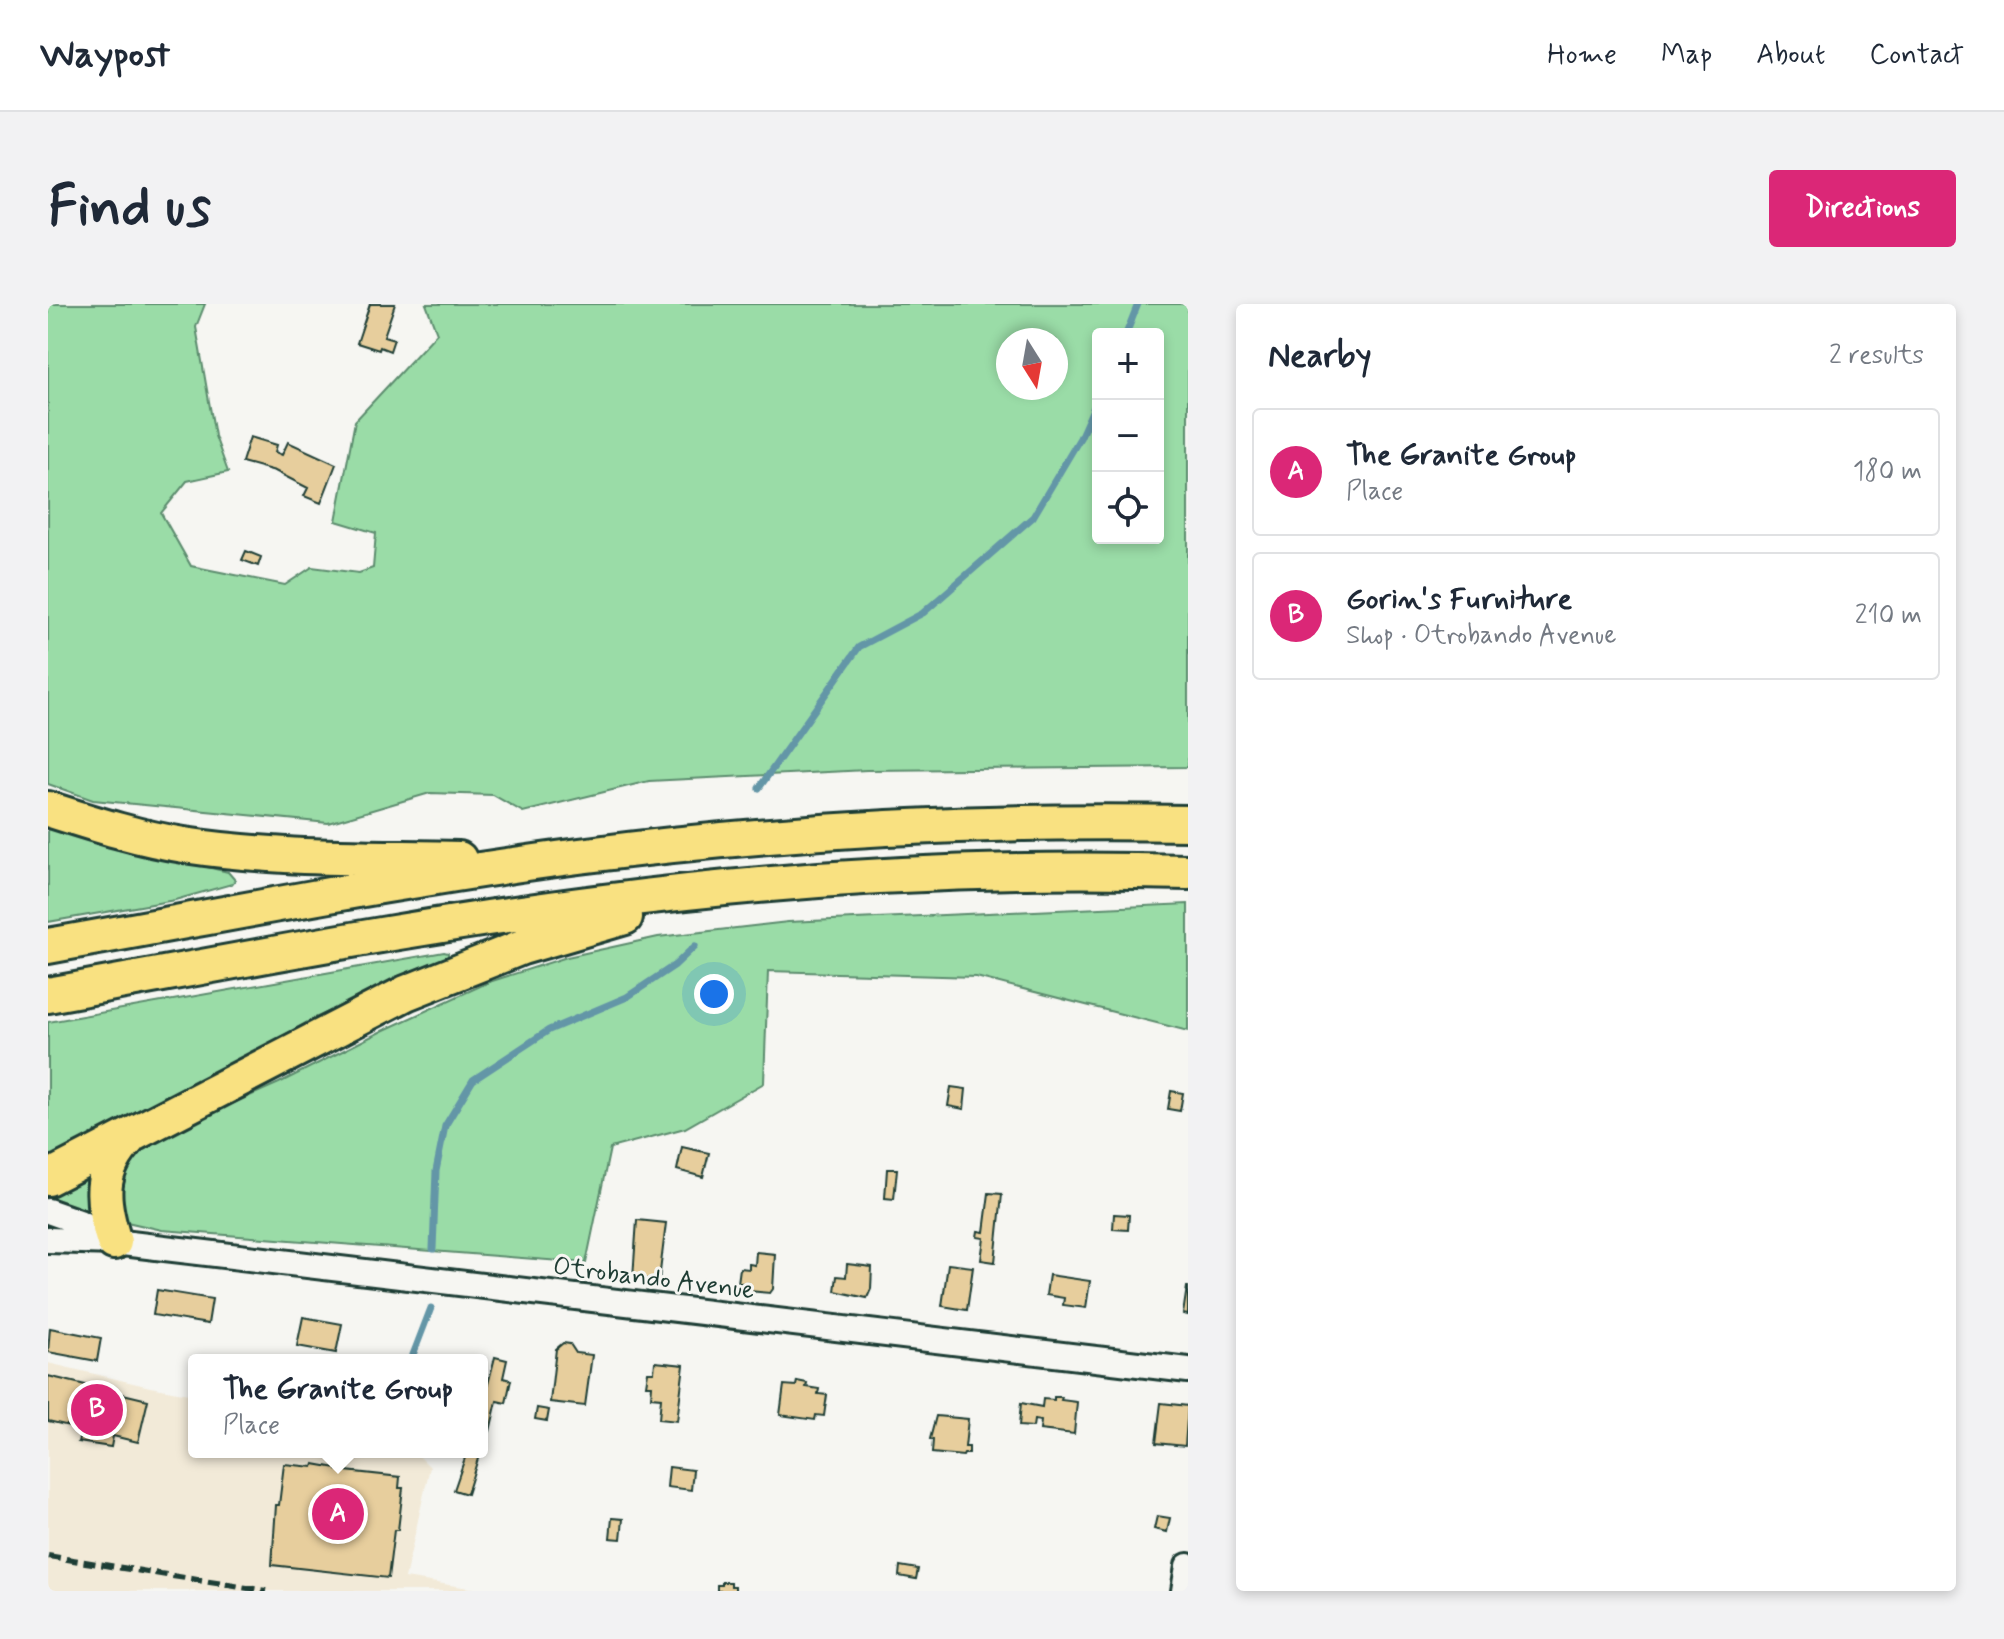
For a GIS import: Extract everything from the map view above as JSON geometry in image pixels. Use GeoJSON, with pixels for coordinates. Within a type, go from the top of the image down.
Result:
{"type":"FeatureCollection","features":[{"type":"Feature","properties":{"kind":"highway"},"geometry":{"type":"LineString","coordinates":[[48,809],[148,837],[223,850],[289,855],[547,860]]}},
{"type":"Feature","properties":{"kind":"highway"},"geometry":{"type":"LineString","coordinates":[[48,946],[547,860],[689,844],[864,830],[1016,824],[1188,823]]}},
{"type":"Feature","properties":{"kind":"highway"},"geometry":{"type":"LineString","coordinates":[[48,995],[501,916],[606,901],[774,884],[987,872],[1188,872]]}},
{"type":"Feature","properties":{"kind":"highway"},"geometry":{"type":"LineString","coordinates":[[48,1178],[352,1019],[462,969],[582,928],[671,905],[774,884]]}},
{"type":"Feature","properties":{"kind":"highway"},"geometry":{"type":"LineString","coordinates":[[114,1242],[105,1207],[105,1179],[112,1160],[132,1134]]}},
{"type":"Feature","properties":{"kind":"street","name":"Otrobando Avenue"},"geometry":{"type":"LineString","coordinates":[[48,1211],[79,1222],[114,1242]]}},
{"type":"Feature","properties":{"kind":"street","name":"Otrobando Avenue"},"geometry":{"type":"LineString","coordinates":[[48,1240],[114,1242],[1188,1370]]}},
{"type":"Feature","properties":{"kind":"street"},"geometry":{"type":"LineString","coordinates":[[1184,1591],[1188,1566]]}},
{"type":"Feature","properties":{"kind":"shaded area"},"geometry":{"type":"Polygon","coordinates":[[[48,1363],[188,1394],[188,1458],[421,1458],[430,1467],[405,1578],[488,1591],[48,1591],[48,1363]]]}},
{"type":"Feature","properties":{"kind":"green space"},"geometry":{"type":"Polygon","coordinates":[[[48,304],[205,304],[196,327],[215,436],[228,472],[187,481],[161,513],[191,566],[285,585],[312,567],[359,573],[373,568],[376,533],[336,521],[355,421],[437,333],[426,304],[1188,304],[1188,767],[867,770],[649,781],[523,812],[493,795],[430,793],[328,823],[93,800],[48,784],[48,304]]]}},
{"type":"Feature","properties":{"kind":"green space"},"geometry":{"type":"Polygon","coordinates":[[[48,825],[228,872],[235,880],[232,884],[175,900],[48,922],[48,825]]]}},
{"type":"Feature","properties":{"kind":"green space"},"geometry":{"type":"Polygon","coordinates":[[[1188,904],[1188,1031],[976,977],[768,971],[764,1083],[685,1128],[610,1148],[586,1263],[162,1230],[127,1222],[115,1208],[123,1164],[153,1139],[279,1083],[489,982],[567,957],[658,937],[788,922],[1188,904]]]}},
{"type":"Feature","properties":{"kind":"green space"},"geometry":{"type":"Polygon","coordinates":[[[448,953],[448,959],[315,1018],[48,1166],[48,1022],[448,953]]]}},
{"type":"Feature","properties":{"kind":"green space"},"geometry":{"type":"Polygon","coordinates":[[[100,1162],[92,1212],[48,1201],[48,1188],[100,1162]]]}},
{"type":"Feature","properties":{"kind":"building"},"geometry":{"type":"Polygon","coordinates":[[[370,304],[395,304],[384,336],[394,339],[390,351],[357,343],[370,304]]]}},
{"type":"Feature","properties":{"kind":"building"},"geometry":{"type":"Polygon","coordinates":[[[250,437],[277,445],[275,452],[282,455],[288,442],[336,464],[321,503],[304,496],[308,488],[275,471],[242,462],[250,437]]]}},
{"type":"Feature","properties":{"kind":"building"},"geometry":{"type":"Polygon","coordinates":[[[246,551],[261,557],[258,566],[242,560],[246,551]]]}},
{"type":"Feature","properties":{"kind":"building"},"geometry":{"type":"Polygon","coordinates":[[[951,1087],[966,1089],[964,1109],[948,1106],[951,1087]]]}},
{"type":"Feature","properties":{"kind":"building"},"geometry":{"type":"Polygon","coordinates":[[[1171,1091],[1183,1093],[1180,1111],[1168,1109],[1171,1091]]]}},
{"type":"Feature","properties":{"kind":"building"},"geometry":{"type":"Polygon","coordinates":[[[682,1147],[709,1153],[703,1177],[677,1170],[682,1147]]]}},
{"type":"Feature","properties":{"kind":"building"},"geometry":{"type":"Polygon","coordinates":[[[887,1169],[897,1169],[894,1199],[885,1198],[887,1169]]]}},
{"type":"Feature","properties":{"kind":"building"},"geometry":{"type":"Polygon","coordinates":[[[989,1193],[1002,1194],[995,1262],[981,1260],[984,1238],[977,1237],[978,1231],[984,1232],[989,1193]]]}},
{"type":"Feature","properties":{"kind":"building"},"geometry":{"type":"Polygon","coordinates":[[[1114,1214],[1129,1215],[1128,1230],[1113,1229],[1114,1214]]]}},
{"type":"Feature","properties":{"kind":"building"},"geometry":{"type":"Polygon","coordinates":[[[637,1220],[666,1223],[659,1280],[633,1278],[637,1220]]]}},
{"type":"Feature","properties":{"kind":"building"},"geometry":{"type":"Polygon","coordinates":[[[756,1252],[775,1254],[773,1289],[770,1293],[749,1291],[748,1283],[738,1283],[740,1268],[749,1269],[749,1264],[755,1265],[756,1252]]]}},
{"type":"Feature","properties":{"kind":"building"},"geometry":{"type":"Polygon","coordinates":[[[847,1264],[872,1267],[871,1289],[867,1298],[835,1291],[837,1276],[846,1277],[847,1264]]]}},
{"type":"Feature","properties":{"kind":"building"},"geometry":{"type":"Polygon","coordinates":[[[948,1264],[973,1267],[967,1310],[942,1306],[948,1264]]]}},
{"type":"Feature","properties":{"kind":"building"},"geometry":{"type":"Polygon","coordinates":[[[1049,1275],[1090,1281],[1086,1308],[1063,1305],[1064,1298],[1046,1295],[1049,1275]]]}},
{"type":"Feature","properties":{"kind":"building"},"geometry":{"type":"Polygon","coordinates":[[[1188,1287],[1188,1315],[1183,1314],[1188,1287]]]}},
{"type":"Feature","properties":{"kind":"building"},"geometry":{"type":"Polygon","coordinates":[[[157,1290],[212,1299],[208,1324],[153,1315],[157,1290]]]}},
{"type":"Feature","properties":{"kind":"building"},"geometry":{"type":"Polygon","coordinates":[[[303,1317],[342,1324],[336,1353],[297,1346],[303,1317]]]}},
{"type":"Feature","properties":{"kind":"building"},"geometry":{"type":"Polygon","coordinates":[[[50,1328],[101,1338],[97,1361],[48,1352],[50,1328]]]}},
{"type":"Feature","properties":{"kind":"building"},"geometry":{"type":"Polygon","coordinates":[[[563,1343],[570,1344],[576,1353],[592,1355],[585,1406],[550,1402],[556,1349],[563,1343]]]}},
{"type":"Feature","properties":{"kind":"building"},"geometry":{"type":"Polygon","coordinates":[[[495,1357],[507,1360],[503,1378],[511,1380],[506,1403],[497,1401],[490,1431],[488,1430],[488,1384],[495,1357]]]}},
{"type":"Feature","properties":{"kind":"building"},"geometry":{"type":"Polygon","coordinates":[[[655,1362],[684,1365],[677,1421],[659,1419],[661,1398],[651,1397],[652,1385],[646,1385],[648,1372],[654,1372],[655,1362]]]}},
{"type":"Feature","properties":{"kind":"building"},"geometry":{"type":"Polygon","coordinates":[[[48,1376],[148,1400],[138,1442],[113,1436],[111,1447],[78,1442],[82,1429],[48,1421],[48,1376]]]}},
{"type":"Feature","properties":{"kind":"building"},"geometry":{"type":"Polygon","coordinates":[[[797,1381],[807,1383],[806,1387],[819,1389],[818,1394],[827,1395],[824,1416],[816,1415],[815,1420],[780,1415],[784,1385],[796,1386],[797,1381]]]}},
{"type":"Feature","properties":{"kind":"building"},"geometry":{"type":"Polygon","coordinates":[[[1054,1397],[1077,1402],[1074,1434],[1040,1430],[1041,1421],[1034,1420],[1033,1427],[1019,1426],[1021,1403],[1042,1407],[1043,1399],[1054,1400],[1054,1397]]]}},
{"type":"Feature","properties":{"kind":"building"},"geometry":{"type":"Polygon","coordinates":[[[1161,1403],[1188,1406],[1185,1446],[1156,1443],[1161,1403]]]}},
{"type":"Feature","properties":{"kind":"building"},"geometry":{"type":"Polygon","coordinates":[[[537,1408],[549,1410],[547,1421],[535,1419],[537,1408]]]}},
{"type":"Feature","properties":{"kind":"building"},"geometry":{"type":"Polygon","coordinates":[[[936,1416],[968,1419],[965,1447],[969,1447],[969,1454],[932,1453],[933,1440],[930,1439],[936,1416]]]}},
{"type":"Feature","properties":{"kind":"building"},"geometry":{"type":"Polygon","coordinates":[[[465,1458],[478,1458],[467,1494],[454,1490],[465,1458]]]}},
{"type":"Feature","properties":{"kind":"building"},"geometry":{"type":"Polygon","coordinates":[[[284,1464],[313,1467],[314,1464],[337,1470],[400,1477],[399,1488],[403,1488],[388,1578],[272,1565],[276,1505],[279,1505],[284,1464]]]}},
{"type":"Feature","properties":{"kind":"building"},"geometry":{"type":"Polygon","coordinates":[[[669,1467],[693,1470],[691,1490],[667,1487],[669,1467]]]}},
{"type":"Feature","properties":{"kind":"building"},"geometry":{"type":"Polygon","coordinates":[[[1157,1516],[1170,1518],[1167,1532],[1154,1529],[1157,1516]]]}},
{"type":"Feature","properties":{"kind":"building"},"geometry":{"type":"Polygon","coordinates":[[[612,1518],[623,1519],[621,1539],[610,1538],[612,1518]]]}},
{"type":"Feature","properties":{"kind":"building"},"geometry":{"type":"Polygon","coordinates":[[[900,1566],[918,1569],[916,1579],[899,1576],[900,1566]]]}},
{"type":"Feature","properties":{"kind":"building"},"geometry":{"type":"Polygon","coordinates":[[[722,1582],[731,1582],[735,1591],[717,1591],[717,1585],[722,1585],[722,1582]]]}},
{"type":"Feature","properties":{"kind":"waterway"},"geometry":{"type":"LineString","coordinates":[[1128,328],[1138,304]]}},
{"type":"Feature","properties":{"kind":"waterway"},"geometry":{"type":"LineString","coordinates":[[759,788],[859,647],[923,613],[1033,517],[1080,438],[1097,400]]}},
{"type":"Feature","properties":{"kind":"waterway"},"geometry":{"type":"LineString","coordinates":[[433,1249],[436,1171],[445,1126],[473,1080],[549,1030],[627,997],[675,965],[695,946]]}},
{"type":"Feature","properties":{"kind":"waterway"},"geometry":{"type":"LineString","coordinates":[[413,1354],[431,1308]]}},
{"type":"Feature","properties":{"kind":"railway"},"geometry":{"type":"LineString","coordinates":[[48,1556],[266,1591]]}},
{"type":"Feature","properties":{"kind":"place","name":"Gorin's Furniture"},"geometry":{"type":"Point","coordinates":[97,1410]}},
{"type":"Feature","properties":{"kind":"place","name":"The Granite Group"},"geometry":{"type":"Point","coordinates":[338,1514]}}]}
